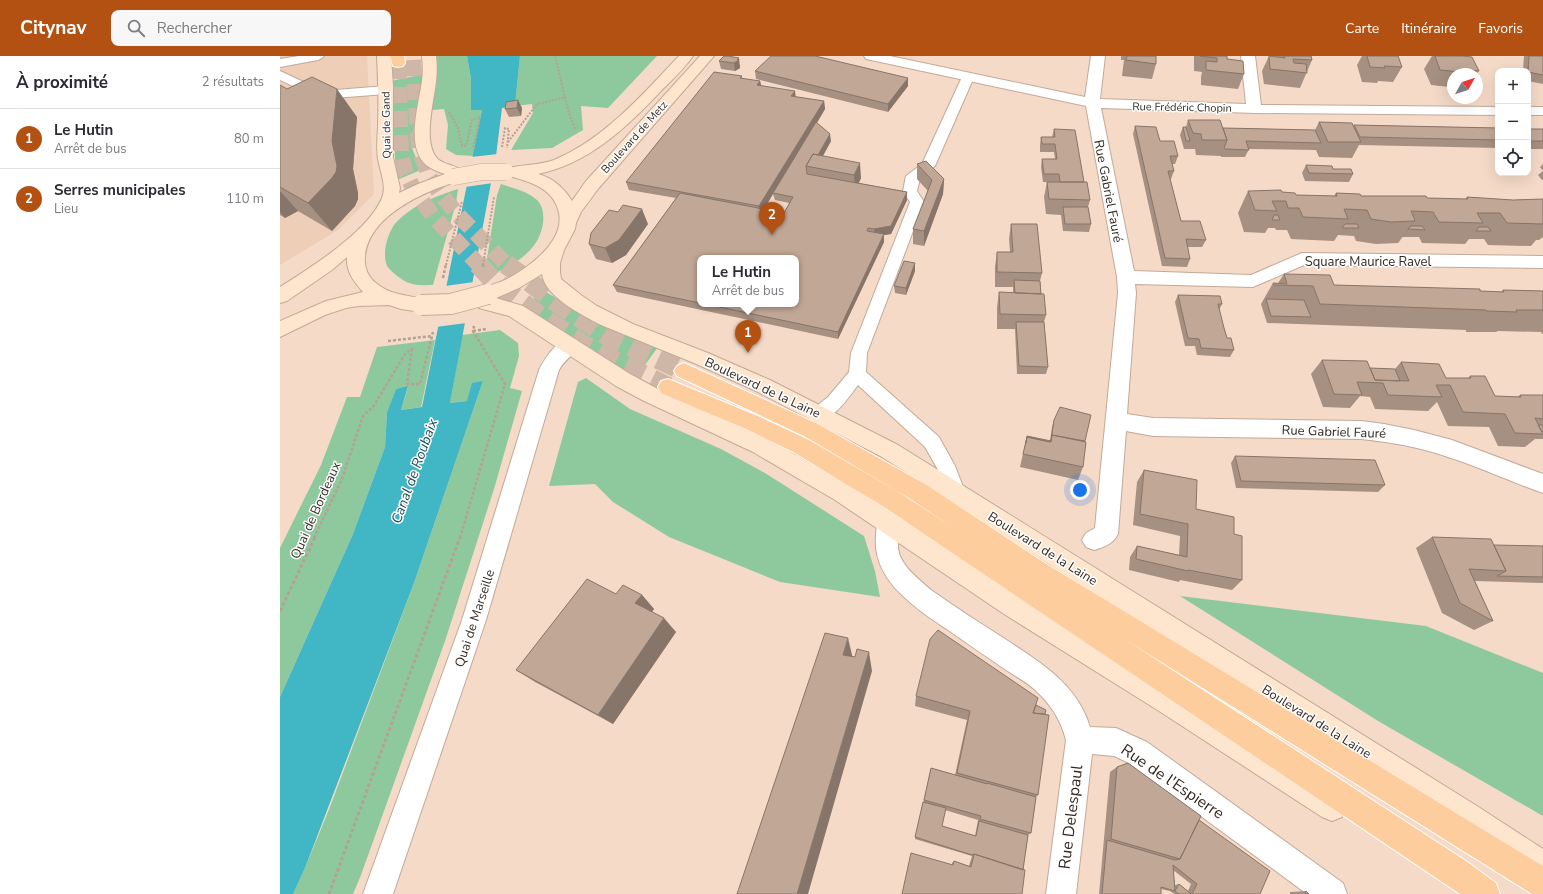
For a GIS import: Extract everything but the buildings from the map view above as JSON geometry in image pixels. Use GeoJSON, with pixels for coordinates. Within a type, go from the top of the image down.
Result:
{"type":"FeatureCollection","features":[{"type":"Feature","properties":{"kind":"main road","name":"Quai de Gand"},"geometry":{"type":"LineString","coordinates":[[380,214],[390,198],[392,188],[385,157],[386,90],[384,56]]}},
{"type":"Feature","properties":{"kind":"main road"},"geometry":{"type":"LineString","coordinates":[[429,56],[430,76],[422,141],[430,159],[454,175]]}},
{"type":"Feature","properties":{"kind":"main road","name":"Boulevard de Metz"},"geometry":{"type":"LineString","coordinates":[[509,172],[546,167],[573,156],[594,144],[647,97],[686,56]]}},
{"type":"Feature","properties":{"kind":"main road","name":"Boulevard de Metz"},"geometry":{"type":"LineString","coordinates":[[555,250],[564,236],[573,211],[592,185],[707,56]]}},
{"type":"Feature","properties":{"kind":"main road"},"geometry":{"type":"LineString","coordinates":[[280,296],[339,256],[364,233],[380,214],[395,203],[416,191],[454,175],[509,172],[538,179],[558,192],[565,202],[568,222]]}},
{"type":"Feature","properties":{"kind":"main road"},"geometry":{"type":"LineString","coordinates":[[364,233],[356,256],[356,267],[360,277],[370,289],[390,299],[402,303],[422,305],[451,304],[487,299],[528,275],[544,262],[555,250]]}},
{"type":"Feature","properties":{"kind":"main road","name":"Boulevard de la Laine"},"geometry":{"type":"LineString","coordinates":[[555,250],[551,270],[553,281],[566,294],[595,314],[610,322],[718,365],[770,388],[890,451],[1467,816],[1543,867]]}},
{"type":"Feature","properties":{"kind":"main road"},"geometry":{"type":"LineString","coordinates":[[280,330],[304,317],[337,304],[367,298],[390,299]]}},
{"type":"Feature","properties":{"kind":"main road"},"geometry":{"type":"LineString","coordinates":[[487,299],[516,312],[623,380],[649,394],[762,446],[843,493],[1013,606],[1168,702],[1468,894]]}},
{"type":"Feature","properties":{"kind":"main road"},"geometry":{"type":"LineString","coordinates":[[1485,894],[1455,872],[889,498],[801,446],[753,423],[676,379],[811,430],[917,491],[1040,573],[1543,883]]}},
{"type":"Feature","properties":{"kind":"street","name":"Rue Frédéric Chopin"},"geometry":{"type":"LineString","coordinates":[[871,56],[1093,104],[1135,107],[1495,111]]}},
{"type":"Feature","properties":{"kind":"street","name":"Rue Gabriel Fauré"},"geometry":{"type":"LineString","coordinates":[[1094,540],[1106,534],[1127,312],[1126,277],[1093,104],[1092,93],[1098,56]]}},
{"type":"Feature","properties":{"kind":"street"},"geometry":{"type":"LineString","coordinates":[[1248,56],[1252,98],[1255,109]]}},
{"type":"Feature","properties":{"kind":"street"},"geometry":{"type":"LineString","coordinates":[[1531,111],[1543,111]]}},
{"type":"Feature","properties":{"kind":"street","name":"Square Maurice Ravel"},"geometry":{"type":"LineString","coordinates":[[1126,277],[1253,281],[1302,259],[1543,262]]}},
{"type":"Feature","properties":{"kind":"street","name":"Quai de Marseille"},"geometry":{"type":"LineString","coordinates":[[378,894],[474,620],[549,370],[555,359],[570,345]]}},
{"type":"Feature","properties":{"kind":"street","name":"Rue Gabriel Fauré"},"geometry":{"type":"LineString","coordinates":[[1116,421],[1153,427],[1361,430],[1391,434],[1422,440],[1457,451],[1543,484]]}},
{"type":"Feature","properties":{"kind":"street"},"geometry":{"type":"LineString","coordinates":[[888,523],[887,552],[895,568],[906,582],[922,598],[1032,672],[1052,688],[1062,700],[1075,723],[1080,740]]}},
{"type":"Feature","properties":{"kind":"street","name":"Rue Delespaul"},"geometry":{"type":"LineString","coordinates":[[1061,894],[1080,740]]}},
{"type":"Feature","properties":{"kind":"street","name":"Rue de l'Espierre"},"geometry":{"type":"LineString","coordinates":[[1080,740],[1116,742],[1137,752],[1332,894]]}},
{"type":"Feature","properties":{"kind":"lane"},"geometry":{"type":"LineString","coordinates":[[280,63],[318,56]]}},
{"type":"Feature","properties":{"kind":"lane"},"geometry":{"type":"LineString","coordinates":[[280,75],[321,95],[386,90]]}},
{"type":"Feature","properties":{"kind":"lane"},"geometry":{"type":"LineString","coordinates":[[820,413],[834,402],[858,374],[859,353],[917,202],[910,192],[912,176],[928,166],[968,77]]}},
{"type":"Feature","properties":{"kind":"lane"},"geometry":{"type":"LineString","coordinates":[[858,374],[932,442],[946,466],[955,492]]}},
{"type":"Feature","properties":{"kind":"path"},"geometry":{"type":"LineString","coordinates":[[555,56],[568,110],[577,135]]}},
{"type":"Feature","properties":{"kind":"path"},"geometry":{"type":"LineString","coordinates":[[501,152],[505,128],[509,128],[508,142],[537,104],[566,97]]}},
{"type":"Feature","properties":{"kind":"path"},"geometry":{"type":"LineString","coordinates":[[448,111],[458,128],[462,146],[466,146],[472,120],[480,117],[473,151]]}},
{"type":"Feature","properties":{"kind":"path"},"geometry":{"type":"LineString","coordinates":[[482,269],[495,191]]}},
{"type":"Feature","properties":{"kind":"path"},"geometry":{"type":"LineString","coordinates":[[441,284],[462,198]]}},
{"type":"Feature","properties":{"kind":"path"},"geometry":{"type":"LineString","coordinates":[[329,894],[453,558],[478,479],[505,384],[473,331],[474,323]]}},
{"type":"Feature","properties":{"kind":"path"},"geometry":{"type":"LineString","coordinates":[[388,341],[432,336],[433,328]]}},
{"type":"Feature","properties":{"kind":"path","name":"Quai de Bordeaux"},"geometry":{"type":"LineString","coordinates":[[280,611],[342,479],[363,416],[373,407],[405,354],[412,349],[407,384],[420,384],[432,336]]}},
{"type":"Feature","properties":{"kind":"shaded area"},"geometry":{"type":"Polygon","coordinates":[[[280,56],[367,56],[374,194],[338,230],[280,265],[280,56]]]}},
{"type":"Feature","properties":{"kind":"green space"},"geometry":{"type":"Polygon","coordinates":[[[436,56],[467,56],[471,79],[471,110],[482,110],[473,156],[456,155],[446,149],[448,125],[444,109],[432,110],[437,79],[436,56]]]}},
{"type":"Feature","properties":{"kind":"green space"},"geometry":{"type":"Polygon","coordinates":[[[520,56],[657,56],[608,108],[581,106],[583,130],[552,148],[511,150],[533,113],[532,104],[515,106],[520,56]]]}},
{"type":"Feature","properties":{"kind":"green space"},"geometry":{"type":"Polygon","coordinates":[[[424,74],[414,126],[412,148],[421,170],[399,179],[396,176],[391,81],[424,74]]]}},
{"type":"Feature","properties":{"kind":"green space"},"geometry":{"type":"Polygon","coordinates":[[[501,184],[524,192],[537,200],[543,211],[543,223],[536,243],[529,251],[513,264],[484,278],[497,195],[501,184]]]}},
{"type":"Feature","properties":{"kind":"green space"},"geometry":{"type":"Polygon","coordinates":[[[458,189],[456,203],[433,285],[415,285],[403,280],[387,266],[385,250],[391,229],[400,218],[415,207],[432,198],[458,189]]]}},
{"type":"Feature","properties":{"kind":"green space"},"geometry":{"type":"Polygon","coordinates":[[[546,292],[597,322],[658,347],[634,380],[520,306],[546,292]]]}},
{"type":"Feature","properties":{"kind":"green space"},"geometry":{"type":"Polygon","coordinates":[[[500,330],[518,343],[519,356],[510,388],[522,391],[494,489],[445,641],[361,875],[353,894],[293,894],[330,807],[414,583],[483,381],[467,401],[450,403],[462,335],[500,330]]]}},
{"type":"Feature","properties":{"kind":"green space"},"geometry":{"type":"Polygon","coordinates":[[[435,340],[421,407],[401,410],[408,387],[396,389],[387,412],[385,447],[353,534],[280,697],[280,548],[321,465],[347,397],[360,397],[377,347],[435,340]]]}},
{"type":"Feature","properties":{"kind":"green space"},"geometry":{"type":"Polygon","coordinates":[[[586,378],[630,409],[721,449],[765,473],[864,536],[875,571],[880,597],[780,582],[669,537],[613,502],[595,484],[549,486],[578,382],[586,378]]]}},
{"type":"Feature","properties":{"kind":"green space"},"geometry":{"type":"Polygon","coordinates":[[[1180,596],[1426,626],[1543,673],[1543,816],[1378,721],[1180,596]]]}},
{"type":"Feature","properties":{"kind":"water","name":"Canal de Roubaix"},"geometry":{"type":"Polygon","coordinates":[[[467,56],[520,56],[515,106],[502,108],[496,156],[450,403],[467,401],[472,383],[483,381],[414,583],[305,868],[293,894],[280,894],[280,697],[353,534],[385,447],[387,412],[396,389],[408,386],[401,410],[422,407],[482,110],[471,110],[471,79],[467,56]]]}},
{"type":"Feature","properties":{"kind":"pier"},"geometry":{"type":"Polygon","coordinates":[[[498,154],[493,183],[465,187],[471,157],[498,154]]]}},
{"type":"Feature","properties":{"kind":"pier"},"geometry":{"type":"Polygon","coordinates":[[[474,282],[466,323],[436,327],[445,286],[474,282]]]}},
{"type":"Feature","properties":{"kind":"tunnel"},"geometry":{"type":"LineString","coordinates":[[413,60],[419,148],[429,176],[439,192],[458,215],[506,264]]}},
{"type":"Feature","properties":{"kind":"tunnel"},"geometry":{"type":"LineString","coordinates":[[398,63],[401,154],[405,171],[413,188],[433,216],[479,265]]}},
{"type":"Feature","properties":{"kind":"tunnel"},"geometry":{"type":"LineString","coordinates":[[478,264],[494,281],[536,313],[585,346],[668,387]]}},
{"type":"Feature","properties":{"kind":"tunnel"},"geometry":{"type":"LineString","coordinates":[[506,264],[556,302],[608,336],[684,371]]}},
{"type":"Feature","properties":{"kind":"place","name":"Serres municipales"},"geometry":{"type":"Point","coordinates":[772,235]}},
{"type":"Feature","properties":{"kind":"place","name":"Le Hutin"},"geometry":{"type":"Point","coordinates":[748,353]}}]}
